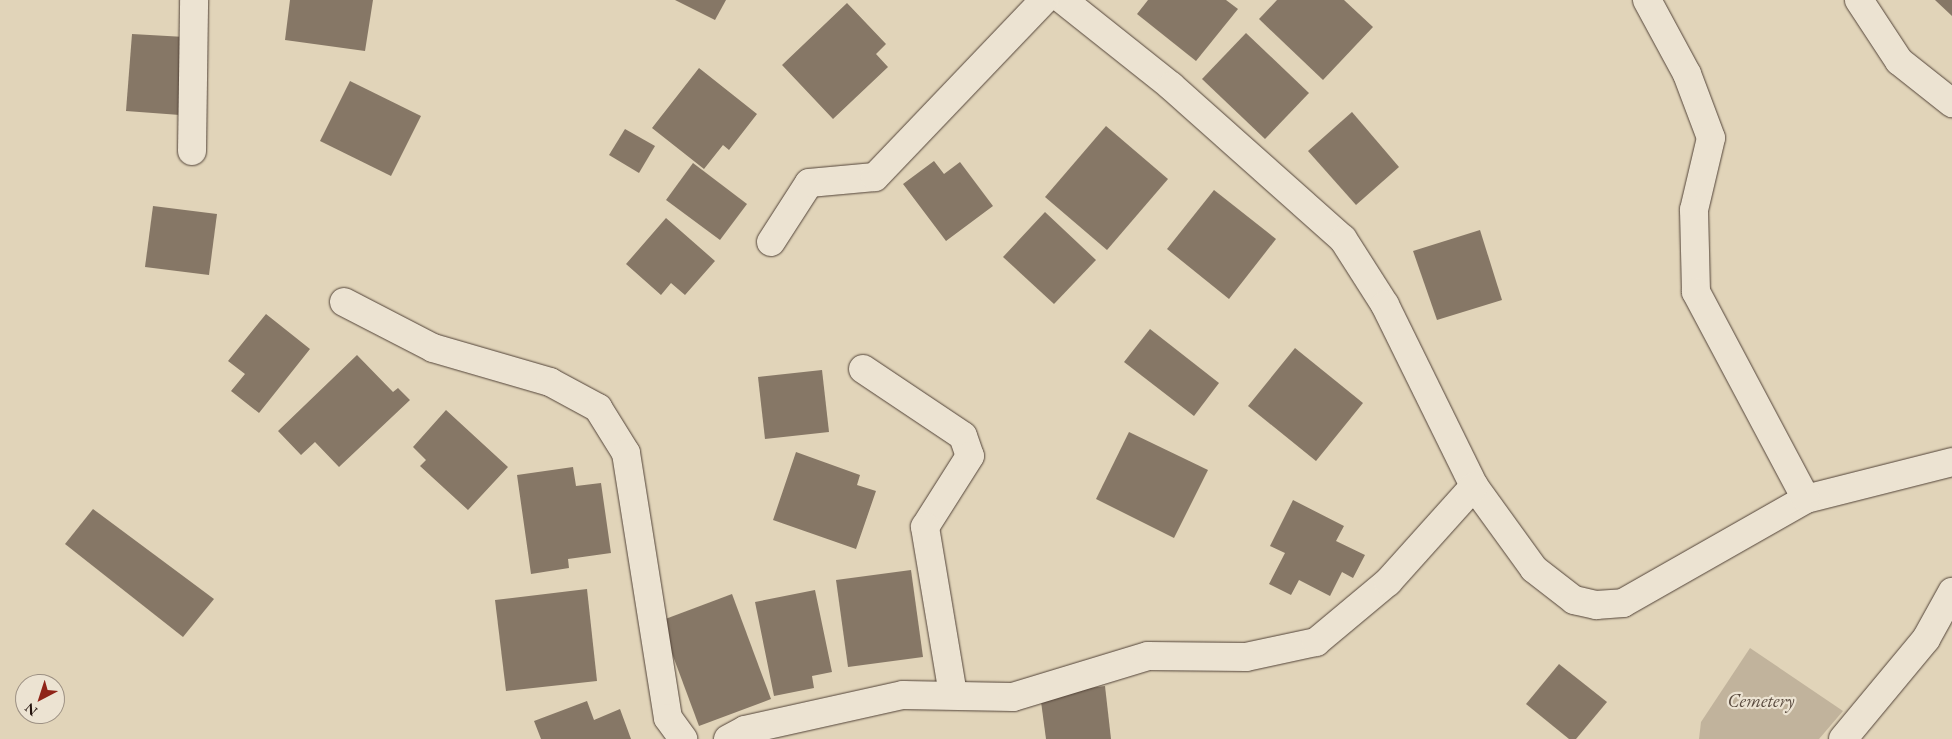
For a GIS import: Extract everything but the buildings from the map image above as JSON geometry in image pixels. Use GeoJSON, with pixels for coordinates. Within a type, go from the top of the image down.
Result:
{"type":"FeatureCollection","features":[{"type":"Feature","properties":{"kind":"street"},"geometry":{"type":"LineString","coordinates":[[192,151],[194,0]]}},
{"type":"Feature","properties":{"kind":"street"},"geometry":{"type":"LineString","coordinates":[[771,242],[809,183],[875,177],[1044,0]]}},
{"type":"Feature","properties":{"kind":"street"},"geometry":{"type":"LineString","coordinates":[[1064,0],[1171,86],[1344,239],[1385,305],[1474,486],[1534,569],[1574,600],[1596,605],[1623,603],[1806,499],[1952,462]]}},
{"type":"Feature","properties":{"kind":"street"},"geometry":{"type":"LineString","coordinates":[[1647,0],[1687,74],[1711,138],[1694,210],[1696,292],[1806,499]]}},
{"type":"Feature","properties":{"kind":"street"},"geometry":{"type":"LineString","coordinates":[[1859,0],[1899,61],[1952,103]]}},
{"type":"Feature","properties":{"kind":"street"},"geometry":{"type":"LineString","coordinates":[[344,302],[433,348],[550,382],[598,408],[626,453],[668,718],[684,739]]}},
{"type":"Feature","properties":{"kind":"street"},"geometry":{"type":"LineString","coordinates":[[863,369],[964,436],[970,456],[925,526],[953,696]]}},
{"type":"Feature","properties":{"kind":"street"},"geometry":{"type":"LineString","coordinates":[[728,739],[745,730],[903,695],[1013,697],[1148,656],[1246,656],[1316,642],[1388,582],[1474,486]]}},
{"type":"Feature","properties":{"kind":"street"},"geometry":{"type":"LineString","coordinates":[[1843,739],[1926,639],[1952,592]]}},
{"type":"Feature","properties":{"kind":"green space","name":"Cemetery"},"geometry":{"type":"Polygon","coordinates":[[[1750,648],[1843,711],[1819,739],[1699,739],[1701,722],[1750,648]]]}}]}
